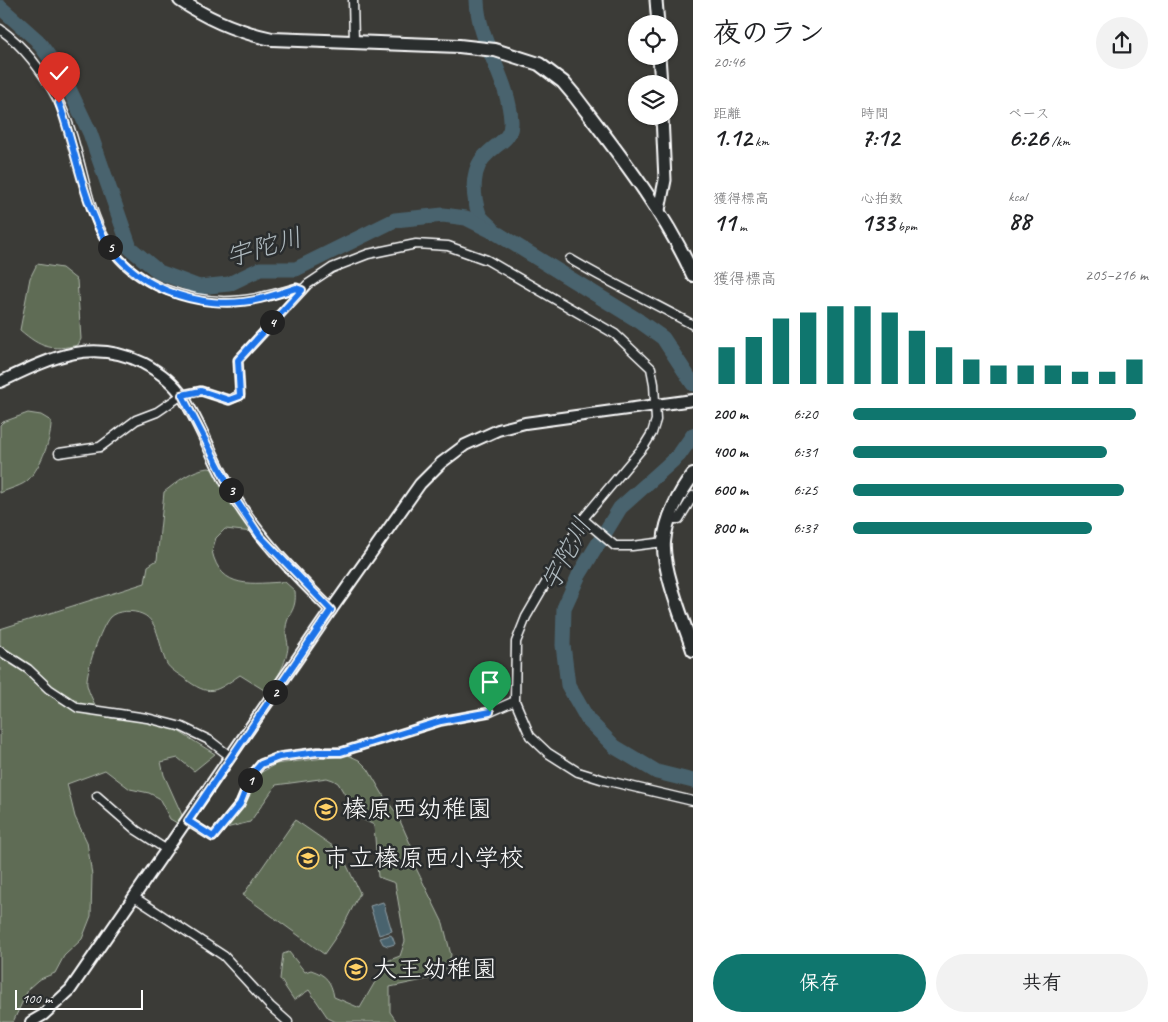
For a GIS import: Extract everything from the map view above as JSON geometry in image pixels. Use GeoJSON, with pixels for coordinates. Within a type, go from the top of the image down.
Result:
{"type":"FeatureCollection","features":[{"type":"Feature","properties":{"kind":"highway"},"geometry":{"type":"LineString","coordinates":[[180,0],[214,21],[251,34],[287,40],[354,41],[489,49],[539,64],[563,82],[604,134],[659,210],[678,243],[693,275]]}},
{"type":"Feature","properties":{"kind":"highway"},"geometry":{"type":"LineString","coordinates":[[693,475],[680,494],[669,519],[664,542],[665,562],[693,650]]}},
{"type":"Feature","properties":{"kind":"main road"},"geometry":{"type":"LineString","coordinates":[[656,0],[657,15]]}},
{"type":"Feature","properties":{"kind":"main road"},"geometry":{"type":"LineString","coordinates":[[659,210],[665,180],[662,125]]}},
{"type":"Feature","properties":{"kind":"street"},"geometry":{"type":"LineString","coordinates":[[353,0],[354,41]]}},
{"type":"Feature","properties":{"kind":"street"},"geometry":{"type":"LineString","coordinates":[[0,29],[23,49],[41,73],[59,103],[84,188],[100,230],[114,253],[135,272],[154,285],[204,302],[258,299],[296,288],[302,290]]}},
{"type":"Feature","properties":{"kind":"street"},"geometry":{"type":"LineString","coordinates":[[59,452],[100,447],[136,420],[157,412],[182,395],[201,391],[229,400],[240,396],[238,360],[302,290],[332,268],[368,254],[416,244],[448,246],[464,250],[488,260],[615,334],[650,368],[659,404],[652,433],[644,446],[585,521],[526,617],[516,642],[515,701],[530,736],[548,753],[578,772],[604,780],[693,800]]}},
{"type":"Feature","properties":{"kind":"street"},"geometry":{"type":"LineString","coordinates":[[570,259],[615,286],[640,296],[693,324]]}},
{"type":"Feature","properties":{"kind":"street"},"geometry":{"type":"LineString","coordinates":[[0,382],[60,356],[101,352],[131,358],[157,371],[182,395],[236,500],[260,536],[331,610]]}},
{"type":"Feature","properties":{"kind":"street"},"geometry":{"type":"LineString","coordinates":[[31,1022],[43,1015],[70,990],[188,821],[331,610],[420,484],[441,463],[465,445],[498,430],[524,422],[693,400]]}},
{"type":"Feature","properties":{"kind":"street"},"geometry":{"type":"LineString","coordinates":[[669,519],[679,519],[693,496]]}},
{"type":"Feature","properties":{"kind":"street"},"geometry":{"type":"LineString","coordinates":[[585,521],[616,546],[664,542]]}},
{"type":"Feature","properties":{"kind":"street"},"geometry":{"type":"LineString","coordinates":[[0,651],[28,669],[49,689],[78,708],[147,718],[182,727],[209,740],[231,757]]}},
{"type":"Feature","properties":{"kind":"street"},"geometry":{"type":"LineString","coordinates":[[188,821],[213,837],[240,804],[252,774],[261,764],[279,757],[318,752],[341,752],[441,721],[490,712],[515,701]]}},
{"type":"Feature","properties":{"kind":"street"},"geometry":{"type":"LineString","coordinates":[[97,796],[136,830],[167,850]]}},
{"type":"Feature","properties":{"kind":"street"},"geometry":{"type":"LineString","coordinates":[[134,897],[224,956],[270,1006],[288,1022]]}},
{"type":"Feature","properties":{"kind":"green space"},"geometry":{"type":"Polygon","coordinates":[[[37,264],[62,268],[77,280],[81,339],[78,345],[53,348],[34,341],[20,330],[30,278],[37,264]]]}},
{"type":"Feature","properties":{"kind":"green space"},"geometry":{"type":"Polygon","coordinates":[[[28,413],[41,415],[51,421],[50,435],[45,451],[38,467],[26,481],[0,493],[0,425],[3,422],[28,413]]]}},
{"type":"Feature","properties":{"kind":"green space"},"geometry":{"type":"Polygon","coordinates":[[[209,468],[215,470],[253,532],[225,529],[216,538],[212,551],[216,564],[231,579],[250,583],[285,582],[295,591],[294,607],[286,627],[288,647],[286,658],[273,683],[264,690],[240,675],[218,689],[207,690],[193,684],[168,666],[156,629],[148,618],[142,614],[130,611],[117,613],[106,622],[98,639],[87,679],[88,688],[99,713],[111,718],[160,720],[215,754],[194,771],[178,758],[161,762],[164,775],[182,815],[177,823],[170,819],[159,798],[149,793],[130,789],[105,770],[67,784],[75,817],[87,842],[92,875],[91,916],[82,939],[64,956],[55,973],[38,980],[29,988],[13,1022],[0,1022],[0,629],[145,583],[148,566],[157,560],[164,492],[191,473],[209,468]]]}},
{"type":"Feature","properties":{"kind":"green space"},"geometry":{"type":"Polygon","coordinates":[[[348,755],[359,760],[368,769],[397,814],[413,850],[413,862],[443,923],[451,955],[447,967],[438,977],[390,987],[390,1012],[397,1022],[336,1022],[328,1018],[309,990],[294,1000],[280,979],[283,954],[289,952],[305,972],[311,970],[327,979],[334,997],[360,1008],[387,961],[400,956],[405,941],[395,883],[378,877],[374,825],[358,817],[338,783],[327,778],[276,785],[250,822],[226,828],[247,801],[260,773],[276,764],[348,755]]]}},
{"type":"Feature","properties":{"kind":"green space"},"geometry":{"type":"Polygon","coordinates":[[[295,820],[340,851],[360,893],[342,928],[324,954],[243,895],[295,820]]]}},
{"type":"Feature","properties":{"kind":"water"},"geometry":{"type":"Polygon","coordinates":[[[383,902],[392,931],[379,935],[370,906],[383,902]]]}},
{"type":"Feature","properties":{"kind":"water"},"geometry":{"type":"Polygon","coordinates":[[[390,935],[395,944],[388,946],[383,944],[380,938],[390,935]]]}},
{"type":"Feature","properties":{"kind":"waterway"},"geometry":{"type":"LineString","coordinates":[[477,0],[482,31],[505,90],[511,121],[511,127],[504,140],[482,159],[474,181],[475,198],[480,216],[492,228]]}},
{"type":"Feature","properties":{"kind":"waterway","name":"宇陀川"},"geometry":{"type":"LineString","coordinates":[[0,7],[37,40],[63,76],[90,133],[130,248],[159,272],[199,287],[229,284],[260,269],[296,269],[395,220],[443,215],[466,218],[498,234],[639,321],[663,338],[693,384]]}},
{"type":"Feature","properties":{"kind":"waterway","name":"宇陀川"},"geometry":{"type":"LineString","coordinates":[[693,435],[679,455],[620,508],[579,575],[564,608],[563,645],[568,685],[588,720],[615,747],[657,772],[693,781]]}},
{"type":"Feature","properties":{"kind":"place","name":"榛原西幼稚園"},"geometry":{"type":"Point","coordinates":[326,809]}},
{"type":"Feature","properties":{"kind":"place","name":"市立榛原西小学校"},"geometry":{"type":"Point","coordinates":[308,858]}},
{"type":"Feature","properties":{"kind":"place","name":"大王幼稚園"},"geometry":{"type":"Point","coordinates":[356,969]}},
{"type":"Feature","properties":{"kind":"route"},"geometry":{"type":"LineString","coordinates":[[59,103],[72,140],[84,188],[100,230],[114,253],[135,272],[154,285],[204,302],[258,299],[296,288],[302,290],[238,360],[240,396],[229,400],[201,391],[182,395],[201,428],[236,500],[260,536],[331,610],[188,821],[213,837],[240,804],[252,774],[261,764],[279,757],[318,752],[341,752],[441,721],[490,712]]}}]}
